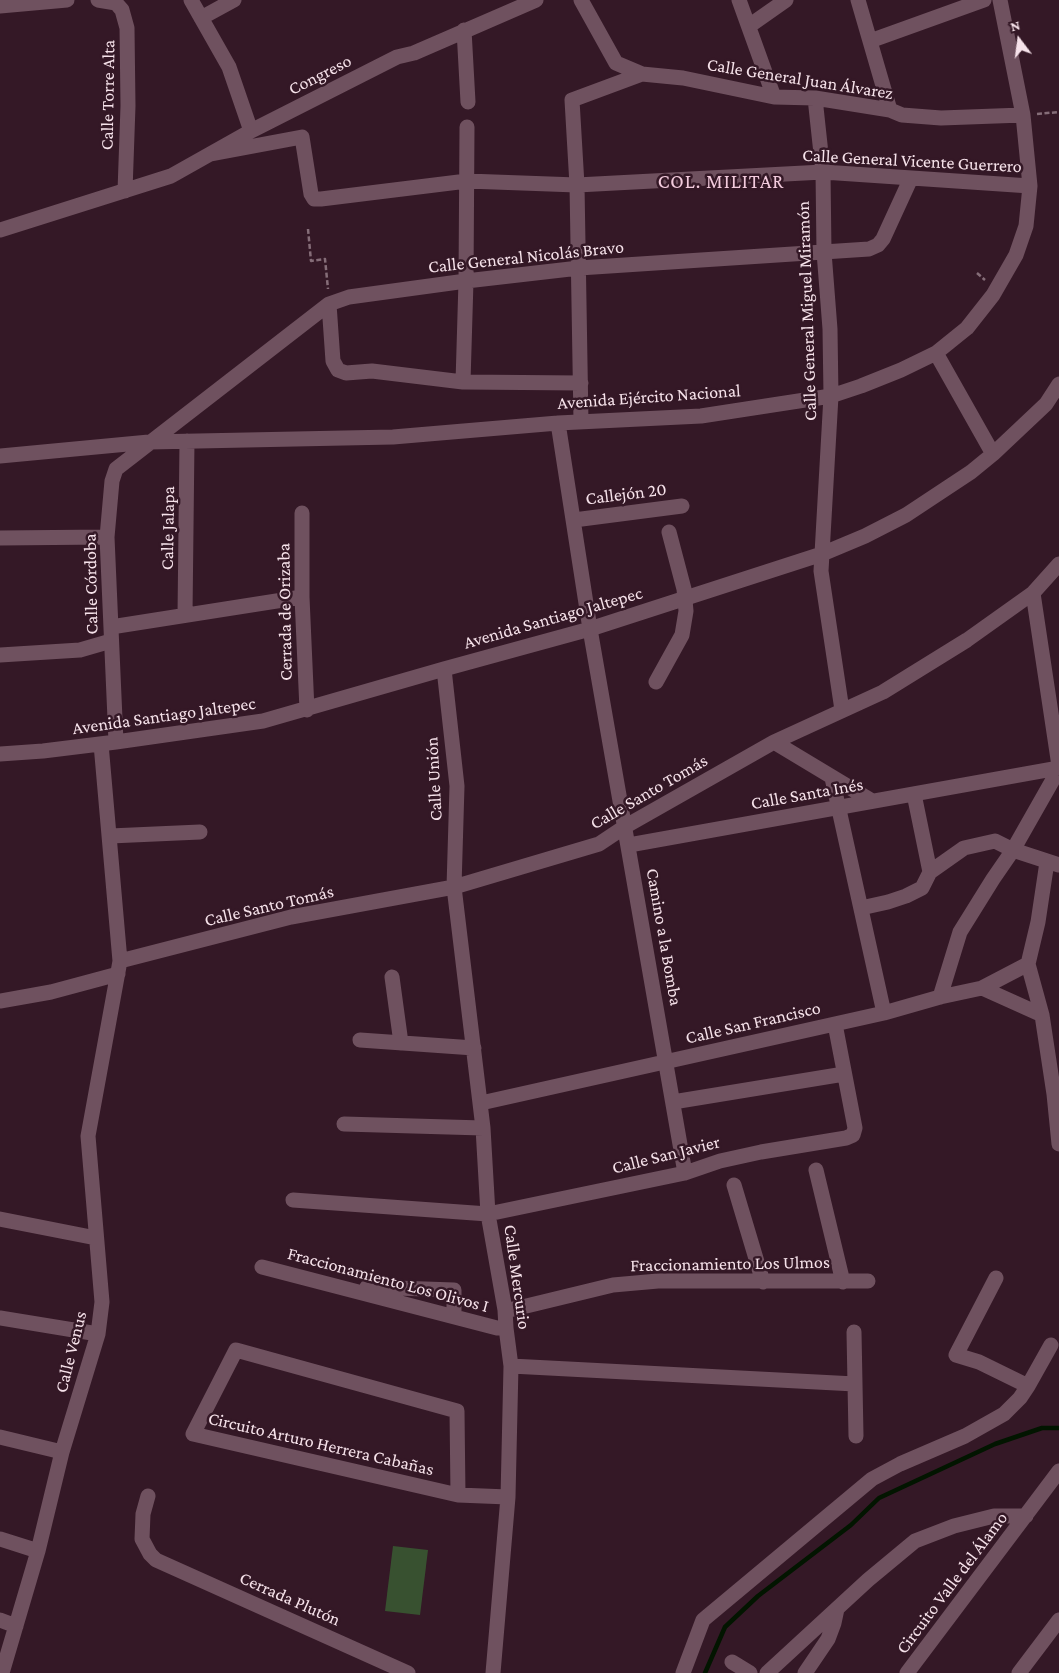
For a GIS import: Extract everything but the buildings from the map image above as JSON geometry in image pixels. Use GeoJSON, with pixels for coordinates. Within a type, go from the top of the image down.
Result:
{"type":"FeatureCollection","features":[{"type":"Feature","properties":{"kind":"street"},"geometry":{"type":"LineString","coordinates":[[0,6],[67,0]]}},
{"type":"Feature","properties":{"kind":"street","name":"Calle Torre Alta"},"geometry":{"type":"LineString","coordinates":[[98,0],[116,3],[122,10],[127,28],[128,106],[125,191]]}},
{"type":"Feature","properties":{"kind":"street"},"geometry":{"type":"LineString","coordinates":[[191,0],[229,67],[251,131]]}},
{"type":"Feature","properties":{"kind":"street"},"geometry":{"type":"LineString","coordinates":[[201,18],[234,0]]}},
{"type":"Feature","properties":{"kind":"street","name":"Calle General Juan Álvarez"},"geometry":{"type":"LineString","coordinates":[[581,0],[616,63],[642,74],[684,78],[774,97],[815,98],[890,110],[902,115],[941,118],[1023,115]]}},
{"type":"Feature","properties":{"kind":"street"},"geometry":{"type":"LineString","coordinates":[[740,0],[774,97]]}},
{"type":"Feature","properties":{"kind":"street"},"geometry":{"type":"LineString","coordinates":[[749,26],[786,0]]}},
{"type":"Feature","properties":{"kind":"street"},"geometry":{"type":"LineString","coordinates":[[858,0],[890,110]]}},
{"type":"Feature","properties":{"kind":"street"},"geometry":{"type":"LineString","coordinates":[[870,41],[984,0]]}},
{"type":"Feature","properties":{"kind":"street","name":"Avenida Ejército Nacional"},"geometry":{"type":"LineString","coordinates":[[0,456],[149,442],[393,437],[558,423],[701,416],[832,396],[861,386],[936,352],[967,328],[993,295],[1016,255],[1026,226],[1030,186],[1023,115],[1000,0]]}},
{"type":"Feature","properties":{"kind":"street","name":"Congreso"},"geometry":{"type":"LineString","coordinates":[[0,230],[171,176],[251,131],[397,57],[414,53],[527,2]]}},
{"type":"Feature","properties":{"kind":"street"},"geometry":{"type":"LineString","coordinates":[[464,30],[468,102]]}},
{"type":"Feature","properties":{"kind":"street"},"geometry":{"type":"LineString","coordinates":[[581,422],[577,185],[572,100],[642,74]]}},
{"type":"Feature","properties":{"kind":"street","name":"Calle General Miguel Miramón"},"geometry":{"type":"LineString","coordinates":[[815,98],[823,172],[824,252],[830,329],[832,396],[821,571],[842,710]]}},
{"type":"Feature","properties":{"kind":"street"},"geometry":{"type":"LineString","coordinates":[[462,382],[466,281],[467,127]]}},
{"type":"Feature","properties":{"kind":"street","name":"Calle General Vicente Guerrero"},"geometry":{"type":"LineString","coordinates":[[211,154],[302,137],[314,199],[467,181],[577,185],[823,172],[1030,186]]}},
{"type":"Feature","properties":{"kind":"street","name":"Calle General Nicolás Bravo"},"geometry":{"type":"LineString","coordinates":[[149,442],[329,304],[348,297],[578,268],[869,249],[878,245],[883,239],[911,178]]}},
{"type":"Feature","properties":{"kind":"street"},"geometry":{"type":"LineString","coordinates":[[329,304],[333,362],[338,370],[346,372],[372,371],[462,382],[581,383]]}},
{"type":"Feature","properties":{"kind":"street"},"geometry":{"type":"LineString","coordinates":[[936,352],[993,454]]}},
{"type":"Feature","properties":{"kind":"street","name":"Avenida Santiago Jaltepec"},"geometry":{"type":"LineString","coordinates":[[0,754],[109,743],[263,721],[307,710],[444,669],[590,630],[822,554],[865,536],[906,515],[971,472],[1046,404],[1059,384]]}},
{"type":"Feature","properties":{"kind":"street","name":"Camino a la Bomba"},"geometry":{"type":"LineString","coordinates":[[558,423],[590,630],[686,1172]]}},
{"type":"Feature","properties":{"kind":"street","name":"Calle Jalapa"},"geometry":{"type":"LineString","coordinates":[[185,615],[187,441]]}},
{"type":"Feature","properties":{"kind":"street","name":"Calle Córdoba"},"geometry":{"type":"LineString","coordinates":[[119,968],[110,836],[111,634],[107,537],[112,480],[116,469],[149,442]]}},
{"type":"Feature","properties":{"kind":"street","name":"Callejón 20"},"geometry":{"type":"LineString","coordinates":[[574,520],[682,506]]}},
{"type":"Feature","properties":{"kind":"street","name":"Cerrada de Orizaba"},"geometry":{"type":"LineString","coordinates":[[302,513],[302,597],[307,710]]}},
{"type":"Feature","properties":{"kind":"street"},"geometry":{"type":"LineString","coordinates":[[656,682],[682,635],[686,611],[685,599],[669,532]]}},
{"type":"Feature","properties":{"kind":"street"},"geometry":{"type":"LineString","coordinates":[[0,538],[107,537]]}},
{"type":"Feature","properties":{"kind":"street","name":"Calle Santo Tomás"},"geometry":{"type":"LineString","coordinates":[[0,1001],[51,992],[119,968],[291,917],[454,888],[599,844],[626,826],[774,742],[882,692],[967,640],[1033,593],[1059,564]]}},
{"type":"Feature","properties":{"kind":"street"},"geometry":{"type":"LineString","coordinates":[[940,996],[960,932],[1013,850],[1059,768],[1033,593]]}},
{"type":"Feature","properties":{"kind":"street"},"geometry":{"type":"LineString","coordinates":[[0,655],[80,650],[111,634],[185,615],[302,597]]}},
{"type":"Feature","properties":{"kind":"street","name":"Calle Unión"},"geometry":{"type":"LineString","coordinates":[[444,669],[457,786],[454,888]]}},
{"type":"Feature","properties":{"kind":"street"},"geometry":{"type":"LineString","coordinates":[[774,742],[872,801]]}},
{"type":"Feature","properties":{"kind":"street","name":"Calle Santa Inés"},"geometry":{"type":"LineString","coordinates":[[629,845],[1059,768]]}},
{"type":"Feature","properties":{"kind":"street"},"geometry":{"type":"LineString","coordinates":[[832,778],[884,1013]]}},
{"type":"Feature","properties":{"kind":"street"},"geometry":{"type":"LineString","coordinates":[[914,794],[930,872]]}},
{"type":"Feature","properties":{"kind":"street"},"geometry":{"type":"LineString","coordinates":[[110,836],[200,832]]}},
{"type":"Feature","properties":{"kind":"street"},"geometry":{"type":"LineString","coordinates":[[861,908],[888,902],[922,888],[930,872],[964,848],[995,841],[1013,850],[1053,864],[1028,964],[1042,1015],[1057,1094],[1059,1144]]}},
{"type":"Feature","properties":{"kind":"street","name":"Calle Mercurio"},"geometry":{"type":"LineString","coordinates":[[454,888],[481,1103],[488,1214],[505,1310],[511,1366],[508,1496],[493,1673]]}},
{"type":"Feature","properties":{"kind":"street","name":"Calle San Francisco"},"geometry":{"type":"LineString","coordinates":[[481,1103],[884,1013],[940,996],[982,988],[1028,964]]}},
{"type":"Feature","properties":{"kind":"street","name":"Calle Venus"},"geometry":{"type":"LineString","coordinates":[[2,1673],[38,1551],[62,1452],[98,1334],[102,1302],[88,1136],[119,968]]}},
{"type":"Feature","properties":{"kind":"street"},"geometry":{"type":"LineString","coordinates":[[392,977],[400,1043]]}},
{"type":"Feature","properties":{"kind":"street"},"geometry":{"type":"LineString","coordinates":[[982,988],[1042,1015]]}},
{"type":"Feature","properties":{"kind":"street"},"geometry":{"type":"LineString","coordinates":[[673,1102],[844,1074],[835,1024]]}},
{"type":"Feature","properties":{"kind":"street"},"geometry":{"type":"LineString","coordinates":[[360,1040],[474,1048]]}},
{"type":"Feature","properties":{"kind":"street","name":"Calle San Javier"},"geometry":{"type":"LineString","coordinates":[[293,1200],[488,1214],[686,1172],[728,1159],[846,1138],[853,1135],[855,1128],[844,1074]]}},
{"type":"Feature","properties":{"kind":"street"},"geometry":{"type":"LineString","coordinates":[[344,1124],[483,1128]]}},
{"type":"Feature","properties":{"kind":"street"},"geometry":{"type":"LineString","coordinates":[[816,1170],[842,1282]]}},
{"type":"Feature","properties":{"kind":"street"},"geometry":{"type":"LineString","coordinates":[[734,1185],[763,1282]]}},
{"type":"Feature","properties":{"kind":"street"},"geometry":{"type":"LineString","coordinates":[[0,1219],[96,1238]]}},
{"type":"Feature","properties":{"kind":"street","name":"Fraccionamiento Los Olivos I"},"geometry":{"type":"LineString","coordinates":[[262,1267],[497,1328],[506,1328]]}},
{"type":"Feature","properties":{"kind":"street"},"geometry":{"type":"LineString","coordinates":[[996,1278],[956,1355],[979,1362],[1028,1386]]}},
{"type":"Feature","properties":{"kind":"street","name":"Fraccionamiento Los Ulmos"},"geometry":{"type":"LineString","coordinates":[[505,1310],[613,1285],[658,1281],[868,1281]]}},
{"type":"Feature","properties":{"kind":"street"},"geometry":{"type":"LineString","coordinates":[[336,1286],[454,1290],[454,1316]]}},
{"type":"Feature","properties":{"kind":"street"},"geometry":{"type":"LineString","coordinates":[[0,1318],[98,1334]]}},
{"type":"Feature","properties":{"kind":"street"},"geometry":{"type":"LineString","coordinates":[[854,1332],[856,1436]]}},
{"type":"Feature","properties":{"kind":"street"},"geometry":{"type":"LineString","coordinates":[[683,1673],[703,1620],[872,1479],[900,1464],[965,1436],[1004,1414],[1020,1398],[1051,1345]]}},
{"type":"Feature","properties":{"kind":"street","name":"Circuito Arturo Herrera Cabañas"},"geometry":{"type":"LineString","coordinates":[[458,1495],[457,1411],[236,1350],[194,1434],[458,1495],[508,1496]]}},
{"type":"Feature","properties":{"kind":"street"},"geometry":{"type":"LineString","coordinates":[[511,1366],[855,1384]]}},
{"type":"Feature","properties":{"kind":"street"},"geometry":{"type":"LineString","coordinates":[[0,1437],[62,1452]]}},
{"type":"Feature","properties":{"kind":"street","name":"Circuito Valle del Álamo"},"geometry":{"type":"LineString","coordinates":[[907,1673],[1059,1471]]}},
{"type":"Feature","properties":{"kind":"street","name":"Cerrada Plutón"},"geometry":{"type":"LineString","coordinates":[[148,1496],[143,1514],[142,1538],[150,1554],[156,1560],[408,1673]]}},
{"type":"Feature","properties":{"kind":"street","name":"Circuito Valle del Álamo"},"geometry":{"type":"LineString","coordinates":[[767,1673],[868,1580],[915,1541],[954,1526],[994,1516],[1026,1516]]}},
{"type":"Feature","properties":{"kind":"street"},"geometry":{"type":"LineString","coordinates":[[0,1539],[38,1551]]}},
{"type":"Feature","properties":{"kind":"street"},"geometry":{"type":"LineString","coordinates":[[805,1673],[828,1639],[837,1609]]}},
{"type":"Feature","properties":{"kind":"street"},"geometry":{"type":"LineString","coordinates":[[0,1620],[16,1626]]}},
{"type":"Feature","properties":{"kind":"street"},"geometry":{"type":"LineString","coordinates":[[1019,1673],[1059,1620]]}},
{"type":"Feature","properties":{"kind":"street"},"geometry":{"type":"LineString","coordinates":[[732,1662],[750,1673]]}},
{"type":"Feature","properties":{"kind":"path"},"geometry":{"type":"LineString","coordinates":[[1023,115],[1059,112]]}},
{"type":"Feature","properties":{"kind":"path"},"geometry":{"type":"LineString","coordinates":[[308,229],[311,261],[325,259],[329,304]]}},
{"type":"Feature","properties":{"kind":"green space"},"geometry":{"type":"Polygon","coordinates":[[[393,1546],[428,1550],[420,1615],[385,1611],[393,1546]]]}},
{"type":"Feature","properties":{"kind":"waterway"},"geometry":{"type":"LineString","coordinates":[[705,1673],[725,1627],[758,1596],[851,1525],[879,1498],[995,1444],[1042,1428],[1059,1428]]}},
{"type":"Feature","properties":{"kind":"district","name":"COL. MILITAR"},"geometry":{"type":"Point","coordinates":[721,182]}}]}
